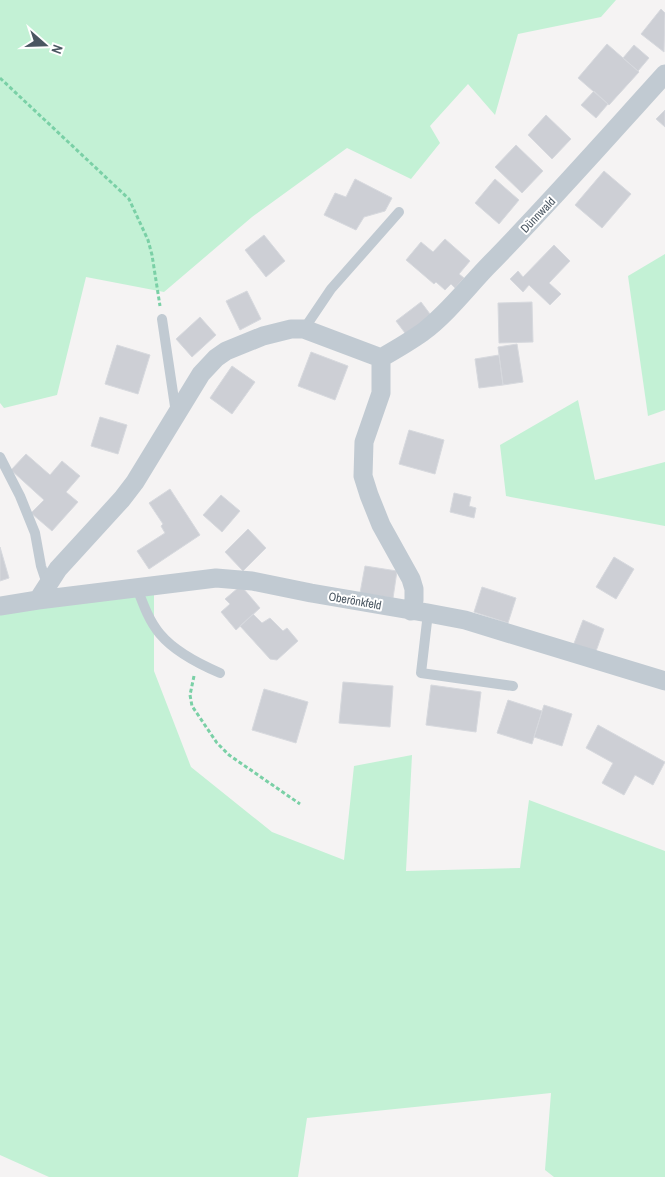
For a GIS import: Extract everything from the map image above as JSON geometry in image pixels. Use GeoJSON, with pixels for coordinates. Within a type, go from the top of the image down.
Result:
{"type":"FeatureCollection","features":[{"type":"Feature","properties":{"kind":"street","name":"Dünnwald"},"geometry":{"type":"LineString","coordinates":[[381,358],[423,332],[446,312],[474,280],[563,189],[665,74]]}},
{"type":"Feature","properties":{"kind":"street"},"geometry":{"type":"LineString","coordinates":[[43,592],[58,569],[122,499],[135,482],[201,374],[216,358],[226,351],[263,336],[291,329],[304,329],[381,358],[381,393],[364,442],[363,476],[381,525],[411,579],[414,589],[414,600],[420,612]]}},
{"type":"Feature","properties":{"kind":"street","name":"Oberönkfeld"},"geometry":{"type":"LineString","coordinates":[[0,606],[43,592],[137,588],[216,578],[252,581],[311,594],[465,620],[665,680]]}},
{"type":"Feature","properties":{"kind":"lane"},"geometry":{"type":"LineString","coordinates":[[304,329],[331,289],[398,212]]}},
{"type":"Feature","properties":{"kind":"lane"},"geometry":{"type":"LineString","coordinates":[[162,319],[176,414]]}},
{"type":"Feature","properties":{"kind":"lane"},"geometry":{"type":"LineString","coordinates":[[0,457],[20,496],[35,533],[43,592]]}},
{"type":"Feature","properties":{"kind":"lane"},"geometry":{"type":"LineString","coordinates":[[137,588],[145,609],[161,634],[197,663],[220,673]]}},
{"type":"Feature","properties":{"kind":"lane"},"geometry":{"type":"LineString","coordinates":[[420,612],[421,673],[513,686]]}},
{"type":"Feature","properties":{"kind":"path"},"geometry":{"type":"LineString","coordinates":[[0,78],[129,199],[148,240],[162,319]]}},
{"type":"Feature","properties":{"kind":"path"},"geometry":{"type":"LineString","coordinates":[[197,663],[190,695],[192,706],[209,732],[229,755],[300,804]]}},
{"type":"Feature","properties":{"kind":"green space"},"geometry":{"type":"Polygon","coordinates":[[[0,0],[616,0],[601,17],[518,34],[495,115],[468,84],[430,126],[440,143],[411,179],[347,148],[252,217],[164,292],[86,277],[57,395],[4,408],[0,403],[0,0]]]}},
{"type":"Feature","properties":{"kind":"green space"},"geometry":{"type":"Polygon","coordinates":[[[665,254],[665,410],[648,416],[628,276],[665,254]]]}},
{"type":"Feature","properties":{"kind":"green space"},"geometry":{"type":"Polygon","coordinates":[[[578,400],[595,480],[665,462],[665,526],[506,496],[500,445],[578,400]]]}},
{"type":"Feature","properties":{"kind":"green space"},"geometry":{"type":"Polygon","coordinates":[[[154,593],[154,671],[191,767],[272,832],[344,860],[354,766],[412,755],[406,871],[520,868],[529,800],[665,851],[665,1177],[554,1177],[545,1170],[551,1093],[307,1118],[298,1177],[49,1177],[0,1155],[0,609],[154,593]]]}},
{"type":"Feature","properties":{"kind":"building"},"geometry":{"type":"Polygon","coordinates":[[[661,9],[665,13],[664,52],[641,34],[661,9]]]}},
{"type":"Feature","properties":{"kind":"building"},"geometry":{"type":"Polygon","coordinates":[[[607,44],[639,72],[609,105],[578,78],[607,44]]]}},
{"type":"Feature","properties":{"kind":"building"},"geometry":{"type":"Polygon","coordinates":[[[634,45],[649,58],[638,71],[623,58],[634,45]]]}},
{"type":"Feature","properties":{"kind":"building"},"geometry":{"type":"Polygon","coordinates":[[[594,91],[608,104],[596,118],[581,105],[594,91]]]}},
{"type":"Feature","properties":{"kind":"building"},"geometry":{"type":"Polygon","coordinates":[[[665,110],[665,127],[656,119],[665,110]]]}},
{"type":"Feature","properties":{"kind":"building"},"geometry":{"type":"Polygon","coordinates":[[[546,115],[571,139],[552,159],[528,135],[546,115]]]}},
{"type":"Feature","properties":{"kind":"building"},"geometry":{"type":"Polygon","coordinates":[[[516,145],[543,171],[522,193],[495,167],[516,145]]]}},
{"type":"Feature","properties":{"kind":"building"},"geometry":{"type":"Polygon","coordinates":[[[604,171],[631,194],[602,228],[575,205],[604,171]]]}},
{"type":"Feature","properties":{"kind":"building"},"geometry":{"type":"Polygon","coordinates":[[[355,179],[392,198],[385,211],[364,217],[356,230],[324,215],[335,193],[346,197],[355,179]]]}},
{"type":"Feature","properties":{"kind":"building"},"geometry":{"type":"Polygon","coordinates":[[[495,179],[519,200],[499,224],[475,203],[495,179]]]}},
{"type":"Feature","properties":{"kind":"building"},"geometry":{"type":"Polygon","coordinates":[[[264,235],[285,261],[266,277],[245,250],[264,235]]]}},
{"type":"Feature","properties":{"kind":"building"},"geometry":{"type":"Polygon","coordinates":[[[445,239],[470,261],[459,274],[464,278],[455,288],[451,284],[445,290],[436,282],[434,284],[406,260],[421,242],[433,252],[445,239]]]}},
{"type":"Feature","properties":{"kind":"building"},"geometry":{"type":"Polygon","coordinates":[[[554,245],[570,261],[549,283],[561,294],[550,305],[529,285],[523,292],[510,279],[518,271],[523,277],[554,245]]]}},
{"type":"Feature","properties":{"kind":"building"},"geometry":{"type":"Polygon","coordinates":[[[247,291],[261,319],[240,330],[226,301],[247,291]]]}},
{"type":"Feature","properties":{"kind":"building"},"geometry":{"type":"Polygon","coordinates":[[[421,302],[433,318],[408,337],[396,321],[421,302]]]}},
{"type":"Feature","properties":{"kind":"building"},"geometry":{"type":"Polygon","coordinates":[[[532,302],[533,342],[499,343],[498,303],[532,302]]]}},
{"type":"Feature","properties":{"kind":"building"},"geometry":{"type":"Polygon","coordinates":[[[200,317],[216,335],[192,357],[176,339],[200,317]]]}},
{"type":"Feature","properties":{"kind":"building"},"geometry":{"type":"Polygon","coordinates":[[[517,344],[523,382],[503,385],[498,347],[517,344]]]}},
{"type":"Feature","properties":{"kind":"building"},"geometry":{"type":"Polygon","coordinates":[[[117,345],[150,355],[138,394],[105,384],[117,345]]]}},
{"type":"Feature","properties":{"kind":"building"},"geometry":{"type":"Polygon","coordinates":[[[311,352],[348,366],[335,400],[298,386],[311,352]]]}},
{"type":"Feature","properties":{"kind":"building"},"geometry":{"type":"Polygon","coordinates":[[[499,355],[503,385],[479,388],[475,359],[499,355]]]}},
{"type":"Feature","properties":{"kind":"building"},"geometry":{"type":"Polygon","coordinates":[[[232,366],[255,382],[232,414],[210,398],[232,366]]]}},
{"type":"Feature","properties":{"kind":"building"},"geometry":{"type":"Polygon","coordinates":[[[100,417],[127,425],[118,454],[91,446],[100,417]]]}},
{"type":"Feature","properties":{"kind":"building"},"geometry":{"type":"Polygon","coordinates":[[[409,430],[444,440],[435,474],[399,464],[409,430]]]}},
{"type":"Feature","properties":{"kind":"building"},"geometry":{"type":"Polygon","coordinates":[[[26,454],[50,475],[62,461],[80,476],[66,492],[78,502],[52,531],[31,513],[44,500],[11,470],[26,454]]]}},
{"type":"Feature","properties":{"kind":"building"},"geometry":{"type":"Polygon","coordinates":[[[170,489],[200,535],[149,569],[137,551],[165,533],[161,526],[163,524],[149,503],[170,489]]]}},
{"type":"Feature","properties":{"kind":"building"},"geometry":{"type":"Polygon","coordinates":[[[454,493],[471,497],[469,506],[476,508],[474,518],[450,512],[454,493]]]}},
{"type":"Feature","properties":{"kind":"building"},"geometry":{"type":"Polygon","coordinates":[[[221,495],[240,511],[222,532],[203,515],[221,495]]]}},
{"type":"Feature","properties":{"kind":"building"},"geometry":{"type":"Polygon","coordinates":[[[248,529],[266,548],[243,571],[225,552],[248,529]]]}},
{"type":"Feature","properties":{"kind":"building"},"geometry":{"type":"Polygon","coordinates":[[[0,547],[9,578],[0,581],[0,547]]]}},
{"type":"Feature","properties":{"kind":"building"},"geometry":{"type":"Polygon","coordinates":[[[614,557],[634,569],[616,599],[596,587],[614,557]]]}},
{"type":"Feature","properties":{"kind":"building"},"geometry":{"type":"Polygon","coordinates":[[[365,566],[397,571],[393,598],[360,593],[365,566]]]}},
{"type":"Feature","properties":{"kind":"building"},"geometry":{"type":"Polygon","coordinates":[[[482,587],[516,598],[508,623],[474,612],[482,587]]]}},
{"type":"Feature","properties":{"kind":"building"},"geometry":{"type":"Polygon","coordinates":[[[238,588],[243,588],[260,608],[236,630],[221,612],[230,604],[225,599],[238,588]]]}},
{"type":"Feature","properties":{"kind":"building"},"geometry":{"type":"Polygon","coordinates":[[[253,614],[262,623],[270,618],[283,631],[287,628],[298,641],[277,660],[270,659],[240,626],[253,614]]]}},
{"type":"Feature","properties":{"kind":"building"},"geometry":{"type":"Polygon","coordinates":[[[583,620],[604,629],[595,654],[573,646],[583,620]]]}},
{"type":"Feature","properties":{"kind":"building"},"geometry":{"type":"Polygon","coordinates":[[[343,682],[393,686],[390,727],[339,723],[343,682]]]}},
{"type":"Feature","properties":{"kind":"building"},"geometry":{"type":"Polygon","coordinates":[[[431,685],[481,692],[476,732],[426,725],[431,685]]]}},
{"type":"Feature","properties":{"kind":"building"},"geometry":{"type":"Polygon","coordinates":[[[264,689],[308,702],[296,743],[252,730],[264,689]]]}},
{"type":"Feature","properties":{"kind":"building"},"geometry":{"type":"Polygon","coordinates":[[[508,700],[542,711],[532,744],[497,733],[508,700]]]}},
{"type":"Feature","properties":{"kind":"building"},"geometry":{"type":"Polygon","coordinates":[[[544,705],[572,714],[562,746],[534,737],[544,705]]]}},
{"type":"Feature","properties":{"kind":"building"},"geometry":{"type":"Polygon","coordinates":[[[598,725],[665,762],[653,785],[635,775],[624,795],[602,783],[613,763],[586,748],[598,725]]]}}]}
